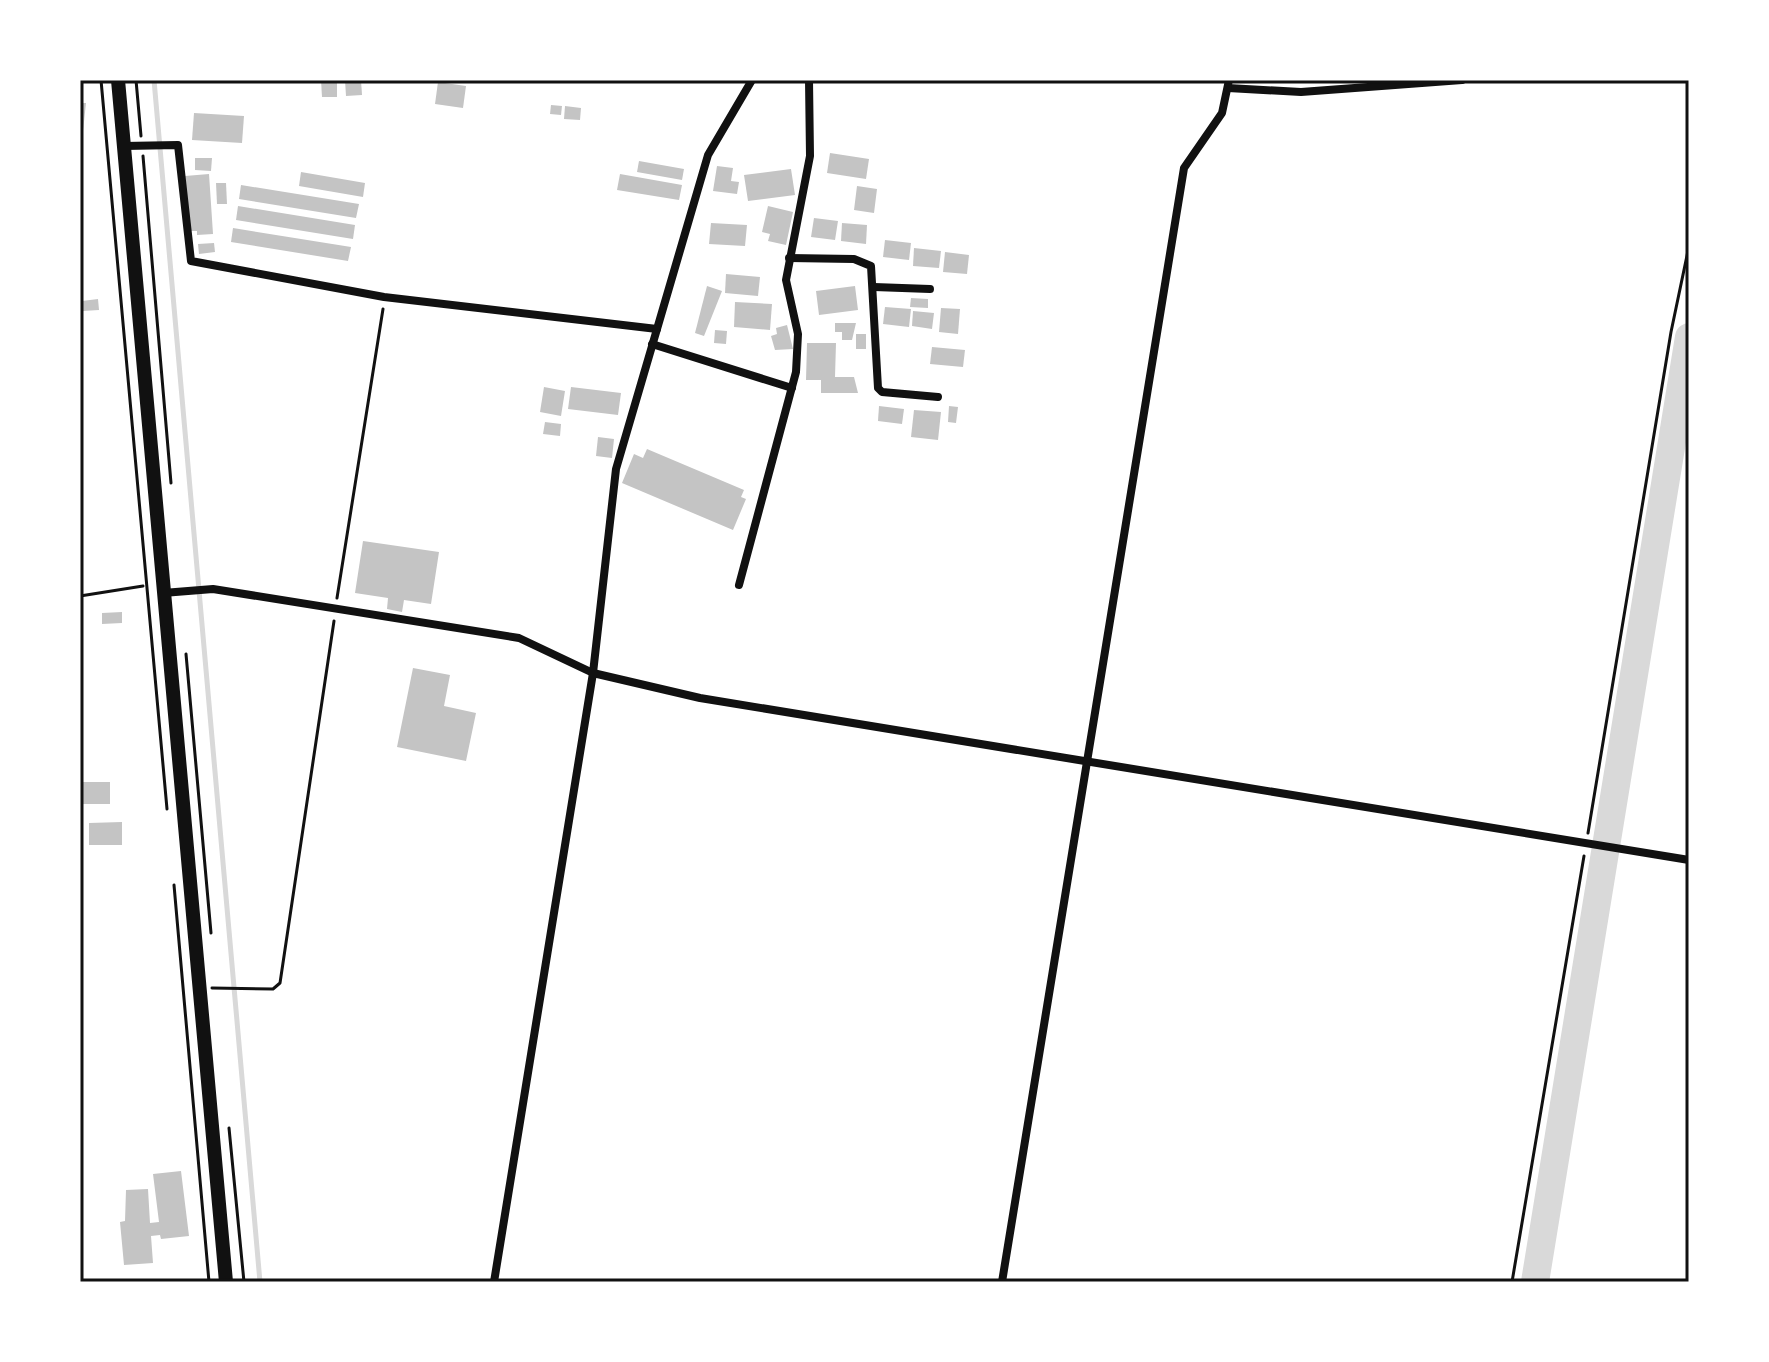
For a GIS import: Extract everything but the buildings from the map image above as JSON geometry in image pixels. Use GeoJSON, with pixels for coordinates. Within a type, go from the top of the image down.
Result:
{"type":"FeatureCollection","features":[{"type":"Feature","properties":{"kind":"highway"},"geometry":{"type":"LineString","coordinates":[[118,80],[162,589],[210,989],[226,1282]]}},
{"type":"Feature","properties":{"kind":"street"},"geometry":{"type":"LineString","coordinates":[[494,1282],[593,673],[616,469],[708,155],[752,80]]}},
{"type":"Feature","properties":{"kind":"street"},"geometry":{"type":"LineString","coordinates":[[739,585],[792,388],[798,334],[786,280],[810,156],[809,80]]}},
{"type":"Feature","properties":{"kind":"street"},"geometry":{"type":"LineString","coordinates":[[1002,1282],[1184,168],[1222,113],[1228,84],[1301,92],[1462,80]]}},
{"type":"Feature","properties":{"kind":"street"},"geometry":{"type":"LineString","coordinates":[[124,146],[178,145],[191,261],[384,297],[657,329]]}},
{"type":"Feature","properties":{"kind":"street"},"geometry":{"type":"LineString","coordinates":[[789,258],[866,262],[874,274],[873,335],[878,388],[882,392],[938,397]]}},
{"type":"Feature","properties":{"kind":"street"},"geometry":{"type":"LineString","coordinates":[[874,287],[930,289]]}},
{"type":"Feature","properties":{"kind":"street"},"geometry":{"type":"LineString","coordinates":[[652,344],[792,388]]}},
{"type":"Feature","properties":{"kind":"street"},"geometry":{"type":"LineString","coordinates":[[162,589],[213,589],[519,638],[593,673],[700,698],[1689,860]]}},
{"type":"Feature","properties":{"kind":"path"},"geometry":{"type":"LineString","coordinates":[[101,80],[168,821]]}},
{"type":"Feature","properties":{"kind":"path"},"geometry":{"type":"LineString","coordinates":[[136,80],[171,491]]}},
{"type":"Feature","properties":{"kind":"path"},"geometry":{"type":"LineString","coordinates":[[1512,1282],[1671,332],[1689,246]]}},
{"type":"Feature","properties":{"kind":"path"},"geometry":{"type":"LineString","coordinates":[[210,989],[273,989],[280,983],[384,297]]}},
{"type":"Feature","properties":{"kind":"path"},"geometry":{"type":"LineString","coordinates":[[80,596],[145,586],[162,589]]}},
{"type":"Feature","properties":{"kind":"path"},"geometry":{"type":"LineString","coordinates":[[186,652],[212,941]]}},
{"type":"Feature","properties":{"kind":"path"},"geometry":{"type":"LineString","coordinates":[[174,880],[209,1282]]}},
{"type":"Feature","properties":{"kind":"path"},"geometry":{"type":"LineString","coordinates":[[228,1118],[244,1282]]}},
{"type":"Feature","properties":{"kind":"waterway"},"geometry":{"type":"LineString","coordinates":[[154,80],[260,1282]]}},
{"type":"Feature","properties":{"kind":"waterway"},"geometry":{"type":"LineString","coordinates":[[1535,1282],[1689,337]]}}]}
